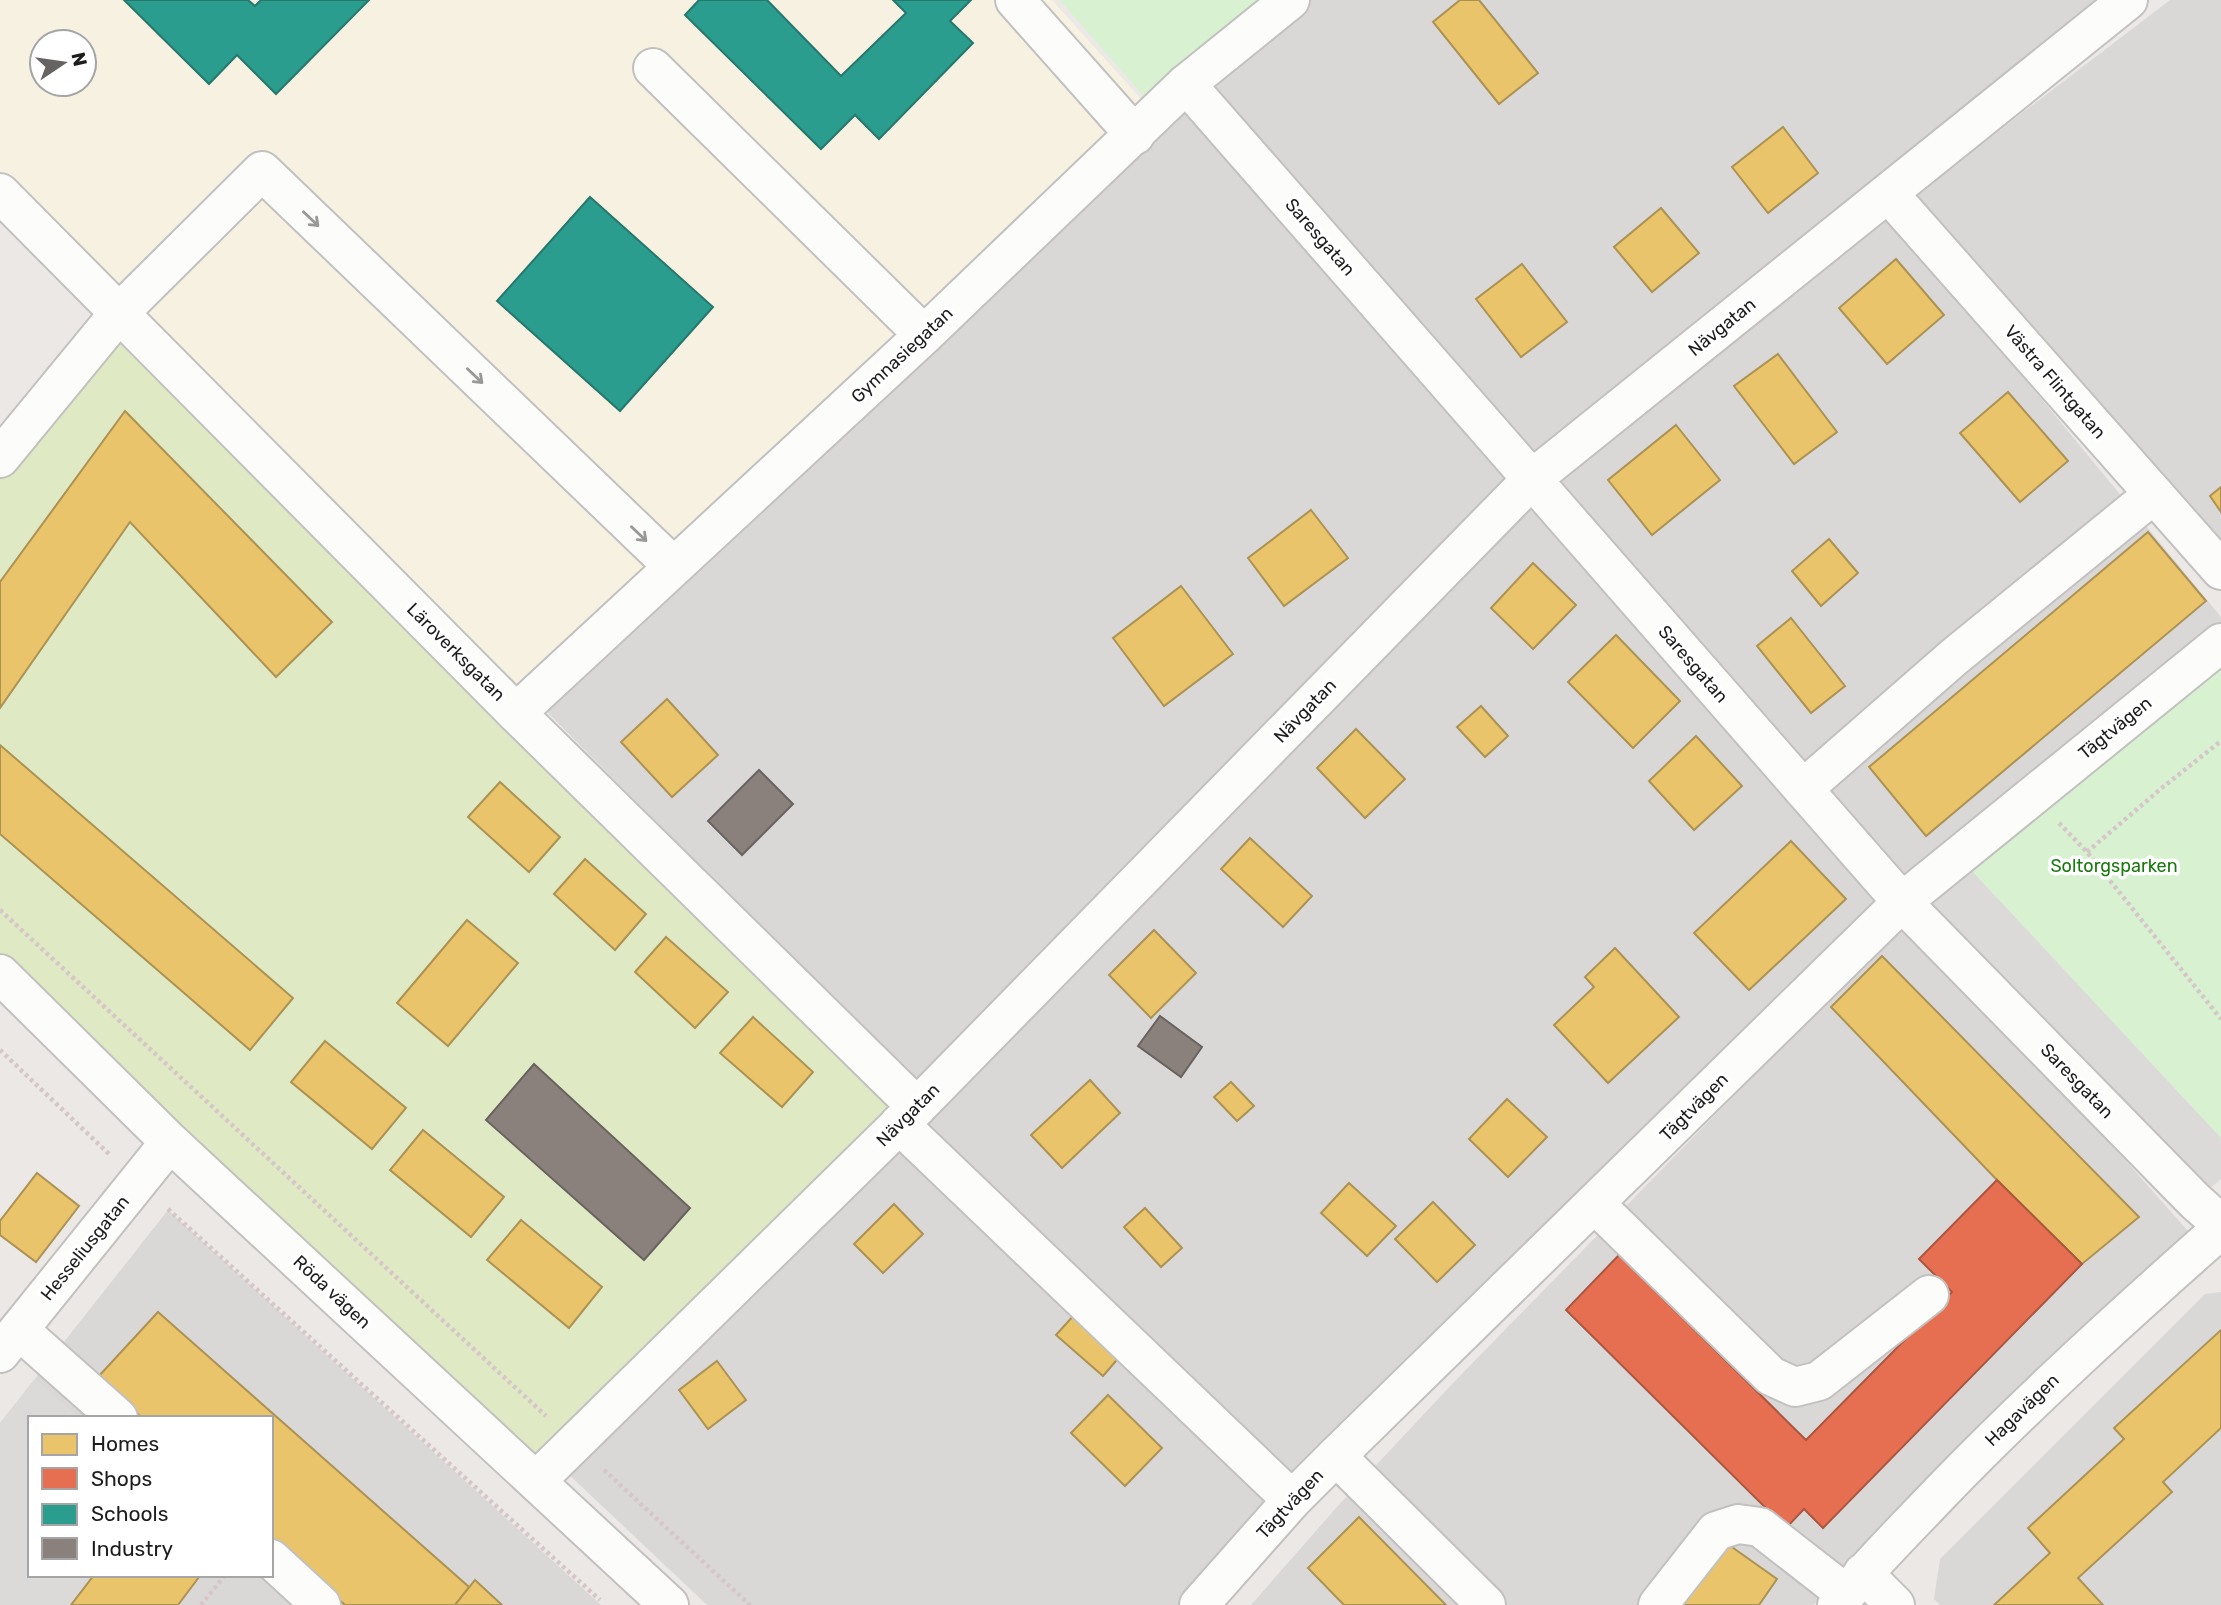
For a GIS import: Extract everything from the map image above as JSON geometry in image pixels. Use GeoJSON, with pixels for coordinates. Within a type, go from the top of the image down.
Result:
{"type":"FeatureCollection","features":[{"type":"Feature","properties":{"kind":"street"},"geometry":{"type":"LineString","coordinates":[[1014,0],[1135,135]]}},
{"type":"Feature","properties":{"kind":"street","name":"Gymnasiegatan"},"geometry":{"type":"LineString","coordinates":[[516,713],[924,335],[1186,84],[1290,0]]}},
{"type":"Feature","properties":{"kind":"street","name":"Nävgatan"},"geometry":{"type":"LineString","coordinates":[[536,1481],[908,1116],[1532,479],[2128,0]]}},
{"type":"Feature","properties":{"kind":"street"},"geometry":{"type":"LineString","coordinates":[[653,68],[924,335]]}},
{"type":"Feature","properties":{"kind":"street","name":"Saresgatan"},"geometry":{"type":"LineString","coordinates":[[1186,84],[1902,902],[2221,1226]]}},
{"type":"Feature","properties":{"kind":"street"},"geometry":{"type":"LineString","coordinates":[[0,458],[120,312],[262,172],[673,566]]}},
{"type":"Feature","properties":{"kind":"street","name":"Läroverksgatan"},"geometry":{"type":"LineString","coordinates":[[0,193],[516,713],[908,1116],[1292,1500]]}},
{"type":"Feature","properties":{"kind":"street","name":"Västra Flintgatan"},"geometry":{"type":"LineString","coordinates":[[1889,194],[2221,570]]}},
{"type":"Feature","properties":{"kind":"street"},"geometry":{"type":"LineString","coordinates":[[1803,789],[1954,657],[2154,494]]}},
{"type":"Feature","properties":{"kind":"street","name":"Tägtvägen"},"geometry":{"type":"LineString","coordinates":[[1199,1605],[1292,1500],[1336,1456],[1902,902],[2221,643]]}},
{"type":"Feature","properties":{"kind":"street","name":"Röda vägen"},"geometry":{"type":"LineString","coordinates":[[0,974],[170,1142],[669,1605]]}},
{"type":"Feature","properties":{"kind":"street","name":"Hesseliusgatan"},"geometry":{"type":"LineString","coordinates":[[9,1342],[170,1142]]}},
{"type":"Feature","properties":{"kind":"street"},"geometry":{"type":"LineString","coordinates":[[1595,1204],[1771,1376],[1795,1387],[1819,1381],[1928,1295]]}},
{"type":"Feature","properties":{"kind":"street","name":"Hagavägen"},"geometry":{"type":"LineString","coordinates":[[1848,1591],[2010,1421],[2221,1226]]}},
{"type":"Feature","properties":{"kind":"street"},"geometry":{"type":"LineString","coordinates":[[9,1342],[115,1416]]}},
{"type":"Feature","properties":{"kind":"street"},"geometry":{"type":"LineString","coordinates":[[1336,1456],[1486,1605]]}},
{"type":"Feature","properties":{"kind":"street"},"geometry":{"type":"LineString","coordinates":[[1658,1605],[1717,1531],[1738,1524],[1760,1527],[1848,1591],[1895,1605]]}},
{"type":"Feature","properties":{"kind":"street"},"geometry":{"type":"LineString","coordinates":[[273,1561],[321,1605]]}},
{"type":"Feature","properties":{"kind":"path"},"geometry":{"type":"LineString","coordinates":[[2087,852],[2162,787],[2221,741]]}},
{"type":"Feature","properties":{"kind":"path"},"geometry":{"type":"LineString","coordinates":[[2032,795],[2087,852],[2221,1019]]}},
{"type":"Feature","properties":{"kind":"path"},"geometry":{"type":"LineString","coordinates":[[0,910],[750,1605]]}},
{"type":"Feature","properties":{"kind":"path"},"geometry":{"type":"LineString","coordinates":[[0,1050],[138,1181],[606,1605]]}},
{"type":"Feature","properties":{"kind":"path"},"geometry":{"type":"LineString","coordinates":[[201,1605],[223,1577]]}},
{"type":"Feature","properties":{"kind":"shaded area"},"geometry":{"type":"Polygon","coordinates":[[[0,0],[1052,0],[1151,110],[517,697],[0,174],[0,0]]]}},
{"type":"Feature","properties":{"kind":"shaded area"},"geometry":{"type":"Polygon","coordinates":[[[1309,0],[2140,0],[1536,466],[1201,86],[1309,0]]]}},
{"type":"Feature","properties":{"kind":"shaded area"},"geometry":{"type":"Polygon","coordinates":[[[2170,0],[2221,0],[2221,551],[1916,194],[2170,0]]]}},
{"type":"Feature","properties":{"kind":"shaded area"},"geometry":{"type":"Polygon","coordinates":[[[1188,107],[1520,481],[919,1086],[543,708],[1188,107]]]}},
{"type":"Feature","properties":{"kind":"shaded area"},"geometry":{"type":"Polygon","coordinates":[[[1890,215],[2221,617],[2221,643],[1907,882],[1554,480],[1890,215]]]}},
{"type":"Feature","properties":{"kind":"shaded area"},"geometry":{"type":"Polygon","coordinates":[[[1532,500],[1891,898],[1181,1605],[707,1605],[564,1470],[1532,500]]]}},
{"type":"Feature","properties":{"kind":"shaded area"},"geometry":{"type":"Polygon","coordinates":[[[1958,856],[2221,1138],[2221,1179],[2195,1201],[1902,902],[1958,856]]]}},
{"type":"Feature","properties":{"kind":"shaded area"},"geometry":{"type":"Polygon","coordinates":[[[1914,922],[2188,1231],[1849,1558],[1814,1605],[1251,1605],[1336,1508],[1453,1383],[1869,959],[1914,922]]]}},
{"type":"Feature","properties":{"kind":"shaded area"},"geometry":{"type":"Polygon","coordinates":[[[168,1210],[601,1605],[0,1605],[0,1423],[168,1210]]]}},
{"type":"Feature","properties":{"kind":"shaded area"},"geometry":{"type":"Polygon","coordinates":[[[2221,1292],[2221,1605],[1940,1605],[1934,1599],[1940,1559],[2205,1294],[2221,1292]]]}},
{"type":"Feature","properties":{"kind":"shaded area"},"geometry":{"type":"Polygon","coordinates":[[[35,1379],[79,1416],[28,1416],[28,1577],[92,1577],[71,1605],[0,1605],[0,1423],[35,1379]]]}},
{"type":"Feature","properties":{"kind":"green space"},"geometry":{"type":"Polygon","coordinates":[[[1060,0],[1287,0],[1155,109],[1060,0]]]}},
{"type":"Feature","properties":{"kind":"green space"},"geometry":{"type":"Polygon","coordinates":[[[120,312],[917,1107],[536,1481],[0,974],[0,458],[120,312]]]}},
{"type":"Feature","properties":{"kind":"green space","name":"Soltorgsparken"},"geometry":{"type":"Polygon","coordinates":[[[2221,643],[2221,1138],[1958,856],[2221,643]]]}},
{"type":"Feature","properties":{"kind":"building: Homes"},"geometry":{"type":"Polygon","coordinates":[[[1460,0],[1479,0],[1538,73],[1499,104],[1433,22],[1460,0]]]}},
{"type":"Feature","properties":{"kind":"building: Homes"},"geometry":{"type":"Polygon","coordinates":[[[1783,127],[1818,173],[1768,213],[1732,167],[1783,127]]]}},
{"type":"Feature","properties":{"kind":"building: Homes"},"geometry":{"type":"Polygon","coordinates":[[[1661,208],[1699,253],[1652,292],[1614,247],[1661,208]]]}},
{"type":"Feature","properties":{"kind":"building: Homes"},"geometry":{"type":"Polygon","coordinates":[[[1896,259],[1944,315],[1887,364],[1839,308],[1896,259]]]}},
{"type":"Feature","properties":{"kind":"building: Homes"},"geometry":{"type":"Polygon","coordinates":[[[1522,264],[1567,322],[1521,357],[1476,299],[1522,264]]]}},
{"type":"Feature","properties":{"kind":"building: Homes"},"geometry":{"type":"Polygon","coordinates":[[[1778,354],[1837,432],[1794,464],[1734,386],[1778,354]]]}},
{"type":"Feature","properties":{"kind":"building: Homes"},"geometry":{"type":"Polygon","coordinates":[[[2008,392],[2068,461],[2020,502],[1960,433],[2008,392]]]}},
{"type":"Feature","properties":{"kind":"building: Homes"},"geometry":{"type":"Polygon","coordinates":[[[125,411],[332,622],[276,677],[130,522],[0,708],[0,582],[125,411]]]}},
{"type":"Feature","properties":{"kind":"building: Homes"},"geometry":{"type":"Polygon","coordinates":[[[1676,425],[1720,480],[1652,535],[1608,480],[1676,425]]]}},
{"type":"Feature","properties":{"kind":"building: Homes"},"geometry":{"type":"Polygon","coordinates":[[[2221,487],[2221,512],[2210,496],[2221,487]]]}},
{"type":"Feature","properties":{"kind":"building: Homes"},"geometry":{"type":"Polygon","coordinates":[[[1311,510],[1348,558],[1284,606],[1248,558],[1311,510]]]}},
{"type":"Feature","properties":{"kind":"building: Homes"},"geometry":{"type":"Polygon","coordinates":[[[2148,532],[2206,601],[1926,836],[1869,767],[2148,532]]]}},
{"type":"Feature","properties":{"kind":"building: Homes"},"geometry":{"type":"Polygon","coordinates":[[[1829,539],[1858,573],[1821,606],[1792,571],[1829,539]]]}},
{"type":"Feature","properties":{"kind":"building: Homes"},"geometry":{"type":"Polygon","coordinates":[[[1533,563],[1576,605],[1533,649],[1491,608],[1533,563]]]}},
{"type":"Feature","properties":{"kind":"building: Homes"},"geometry":{"type":"Polygon","coordinates":[[[1181,586],[1233,654],[1164,706],[1113,638],[1181,586]]]}},
{"type":"Feature","properties":{"kind":"building: Homes"},"geometry":{"type":"Polygon","coordinates":[[[1791,618],[1845,686],[1811,713],[1757,646],[1791,618]]]}},
{"type":"Feature","properties":{"kind":"building: Homes"},"geometry":{"type":"Polygon","coordinates":[[[1616,635],[1680,701],[1633,748],[1568,682],[1616,635]]]}},
{"type":"Feature","properties":{"kind":"building: Homes"},"geometry":{"type":"Polygon","coordinates":[[[667,699],[718,755],[672,797],[621,742],[667,699]]]}},
{"type":"Feature","properties":{"kind":"building: Homes"},"geometry":{"type":"Polygon","coordinates":[[[1481,706],[1508,736],[1485,757],[1457,727],[1481,706]]]}},
{"type":"Feature","properties":{"kind":"building: Homes"},"geometry":{"type":"Polygon","coordinates":[[[1356,729],[1405,779],[1365,818],[1317,768],[1356,729]]]}},
{"type":"Feature","properties":{"kind":"building: Homes"},"geometry":{"type":"Polygon","coordinates":[[[1696,736],[1742,786],[1694,830],[1649,781],[1696,736]]]}},
{"type":"Feature","properties":{"kind":"building: Homes"},"geometry":{"type":"Polygon","coordinates":[[[0,745],[293,998],[250,1050],[0,834],[0,745]]]}},
{"type":"Feature","properties":{"kind":"building: Homes"},"geometry":{"type":"Polygon","coordinates":[[[500,782],[560,837],[529,872],[468,817],[500,782]]]}},
{"type":"Feature","properties":{"kind":"building: Homes"},"geometry":{"type":"Polygon","coordinates":[[[1250,838],[1312,896],[1283,927],[1221,869],[1250,838]]]}},
{"type":"Feature","properties":{"kind":"building: Homes"},"geometry":{"type":"Polygon","coordinates":[[[1791,841],[1846,899],[1749,990],[1694,933],[1791,841]]]}},
{"type":"Feature","properties":{"kind":"building: Homes"},"geometry":{"type":"Polygon","coordinates":[[[585,859],[646,914],[615,950],[554,894],[585,859]]]}},
{"type":"Feature","properties":{"kind":"building: Homes"},"geometry":{"type":"Polygon","coordinates":[[[467,920],[518,963],[448,1046],[397,1003],[467,920]]]}},
{"type":"Feature","properties":{"kind":"building: Homes"},"geometry":{"type":"Polygon","coordinates":[[[1154,930],[1196,973],[1151,1018],[1109,975],[1154,930]]]}},
{"type":"Feature","properties":{"kind":"building: Homes"},"geometry":{"type":"Polygon","coordinates":[[[666,937],[728,992],[695,1028],[635,972],[666,937]]]}},
{"type":"Feature","properties":{"kind":"building: Homes"},"geometry":{"type":"Polygon","coordinates":[[[1615,948],[1679,1017],[1608,1083],[1554,1025],[1594,987],[1585,977],[1615,948]]]}},
{"type":"Feature","properties":{"kind":"building: Homes"},"geometry":{"type":"Polygon","coordinates":[[[1882,956],[2139,1217],[2082,1264],[1997,1180],[1831,1007],[1882,956]]]}},
{"type":"Feature","properties":{"kind":"building: Homes"},"geometry":{"type":"Polygon","coordinates":[[[753,1017],[813,1072],[782,1107],[720,1053],[753,1017]]]}},
{"type":"Feature","properties":{"kind":"building: Homes"},"geometry":{"type":"Polygon","coordinates":[[[325,1041],[406,1108],[372,1149],[291,1082],[325,1041]]]}},
{"type":"Feature","properties":{"kind":"building: Homes"},"geometry":{"type":"Polygon","coordinates":[[[1090,1080],[1120,1113],[1062,1168],[1031,1135],[1090,1080]]]}},
{"type":"Feature","properties":{"kind":"building: Homes"},"geometry":{"type":"Polygon","coordinates":[[[1231,1082],[1254,1106],[1237,1121],[1214,1097],[1231,1082]]]}},
{"type":"Feature","properties":{"kind":"building: Homes"},"geometry":{"type":"Polygon","coordinates":[[[1507,1099],[1547,1137],[1508,1177],[1469,1139],[1507,1099]]]}},
{"type":"Feature","properties":{"kind":"building: Homes"},"geometry":{"type":"Polygon","coordinates":[[[423,1130],[504,1197],[471,1237],[390,1170],[423,1130]]]}},
{"type":"Feature","properties":{"kind":"building: Homes"},"geometry":{"type":"Polygon","coordinates":[[[37,1173],[79,1206],[36,1262],[0,1235],[0,1221],[37,1173]]]}},
{"type":"Feature","properties":{"kind":"building: Homes"},"geometry":{"type":"Polygon","coordinates":[[[1349,1183],[1396,1226],[1367,1256],[1321,1213],[1349,1183]]]}},
{"type":"Feature","properties":{"kind":"building: Homes"},"geometry":{"type":"Polygon","coordinates":[[[1433,1202],[1475,1245],[1437,1282],[1395,1239],[1433,1202]]]}},
{"type":"Feature","properties":{"kind":"building: Homes"},"geometry":{"type":"Polygon","coordinates":[[[894,1204],[923,1234],[883,1273],[854,1244],[894,1204]]]}},
{"type":"Feature","properties":{"kind":"building: Homes"},"geometry":{"type":"Polygon","coordinates":[[[1145,1208],[1182,1248],[1161,1267],[1124,1227],[1145,1208]]]}},
{"type":"Feature","properties":{"kind":"building: Homes"},"geometry":{"type":"Polygon","coordinates":[[[521,1220],[602,1287],[569,1328],[487,1260],[521,1220]]]}},
{"type":"Feature","properties":{"kind":"building: Homes"},"geometry":{"type":"Polygon","coordinates":[[[158,1312],[469,1587],[455,1605],[345,1605],[273,1539],[273,1416],[140,1416],[98,1377],[158,1312]]]}},
{"type":"Feature","properties":{"kind":"building: Homes"},"geometry":{"type":"Polygon","coordinates":[[[1075,1314],[1122,1354],[1103,1376],[1056,1335],[1075,1314]]]}},
{"type":"Feature","properties":{"kind":"building: Homes"},"geometry":{"type":"Polygon","coordinates":[[[2221,1330],[2221,1428],[2163,1482],[2172,1492],[2078,1578],[2103,1605],[1994,1605],[2050,1553],[2028,1528],[2124,1439],[2114,1428],[2221,1330]]]}},
{"type":"Feature","properties":{"kind":"building: Homes"},"geometry":{"type":"Polygon","coordinates":[[[717,1361],[746,1400],[708,1429],[679,1390],[717,1361]]]}},
{"type":"Feature","properties":{"kind":"building: Homes"},"geometry":{"type":"Polygon","coordinates":[[[1108,1395],[1162,1448],[1125,1486],[1071,1433],[1108,1395]]]}},
{"type":"Feature","properties":{"kind":"building: Homes"},"geometry":{"type":"Polygon","coordinates":[[[1359,1517],[1446,1605],[1344,1605],[1308,1568],[1359,1517]]]}},
{"type":"Feature","properties":{"kind":"building: Homes"},"geometry":{"type":"Polygon","coordinates":[[[1722,1540],[1777,1579],[1759,1605],[1676,1605],[1722,1540]]]}},
{"type":"Feature","properties":{"kind":"building: Homes"},"geometry":{"type":"Polygon","coordinates":[[[92,1577],[199,1577],[178,1605],[71,1605],[92,1577]]]}},
{"type":"Feature","properties":{"kind":"building: Homes"},"geometry":{"type":"Polygon","coordinates":[[[475,1580],[502,1605],[455,1605],[475,1580]]]}},
{"type":"Feature","properties":{"kind":"building: Shops"},"geometry":{"type":"Polygon","coordinates":[[[1997,1180],[2082,1264],[1823,1528],[1804,1509],[1786,1528],[1566,1310],[1619,1255],[1806,1440],[1952,1292],[1919,1259],[1997,1180]]]}},
{"type":"Feature","properties":{"kind":"building: Schools"},"geometry":{"type":"Polygon","coordinates":[[[124,0],[248,0],[255,6],[261,0],[369,0],[276,94],[237,55],[209,84],[124,0]]]}},
{"type":"Feature","properties":{"kind":"building: Schools"},"geometry":{"type":"Polygon","coordinates":[[[699,0],[767,0],[841,76],[906,13],[893,0],[971,0],[950,21],[973,43],[879,139],[855,115],[821,149],[685,15],[699,0]]]}},
{"type":"Feature","properties":{"kind":"building: Schools"},"geometry":{"type":"Polygon","coordinates":[[[590,197],[713,307],[620,411],[497,301],[590,197]]]}},
{"type":"Feature","properties":{"kind":"building: Industry"},"geometry":{"type":"Polygon","coordinates":[[[759,770],[793,804],[742,855],[708,821],[759,770]]]}},
{"type":"Feature","properties":{"kind":"building: Industry"},"geometry":{"type":"Polygon","coordinates":[[[1160,1016],[1202,1047],[1181,1077],[1138,1046],[1160,1016]]]}},
{"type":"Feature","properties":{"kind":"building: Industry"},"geometry":{"type":"Polygon","coordinates":[[[534,1064],[690,1208],[644,1260],[486,1120],[534,1064]]]}}]}
